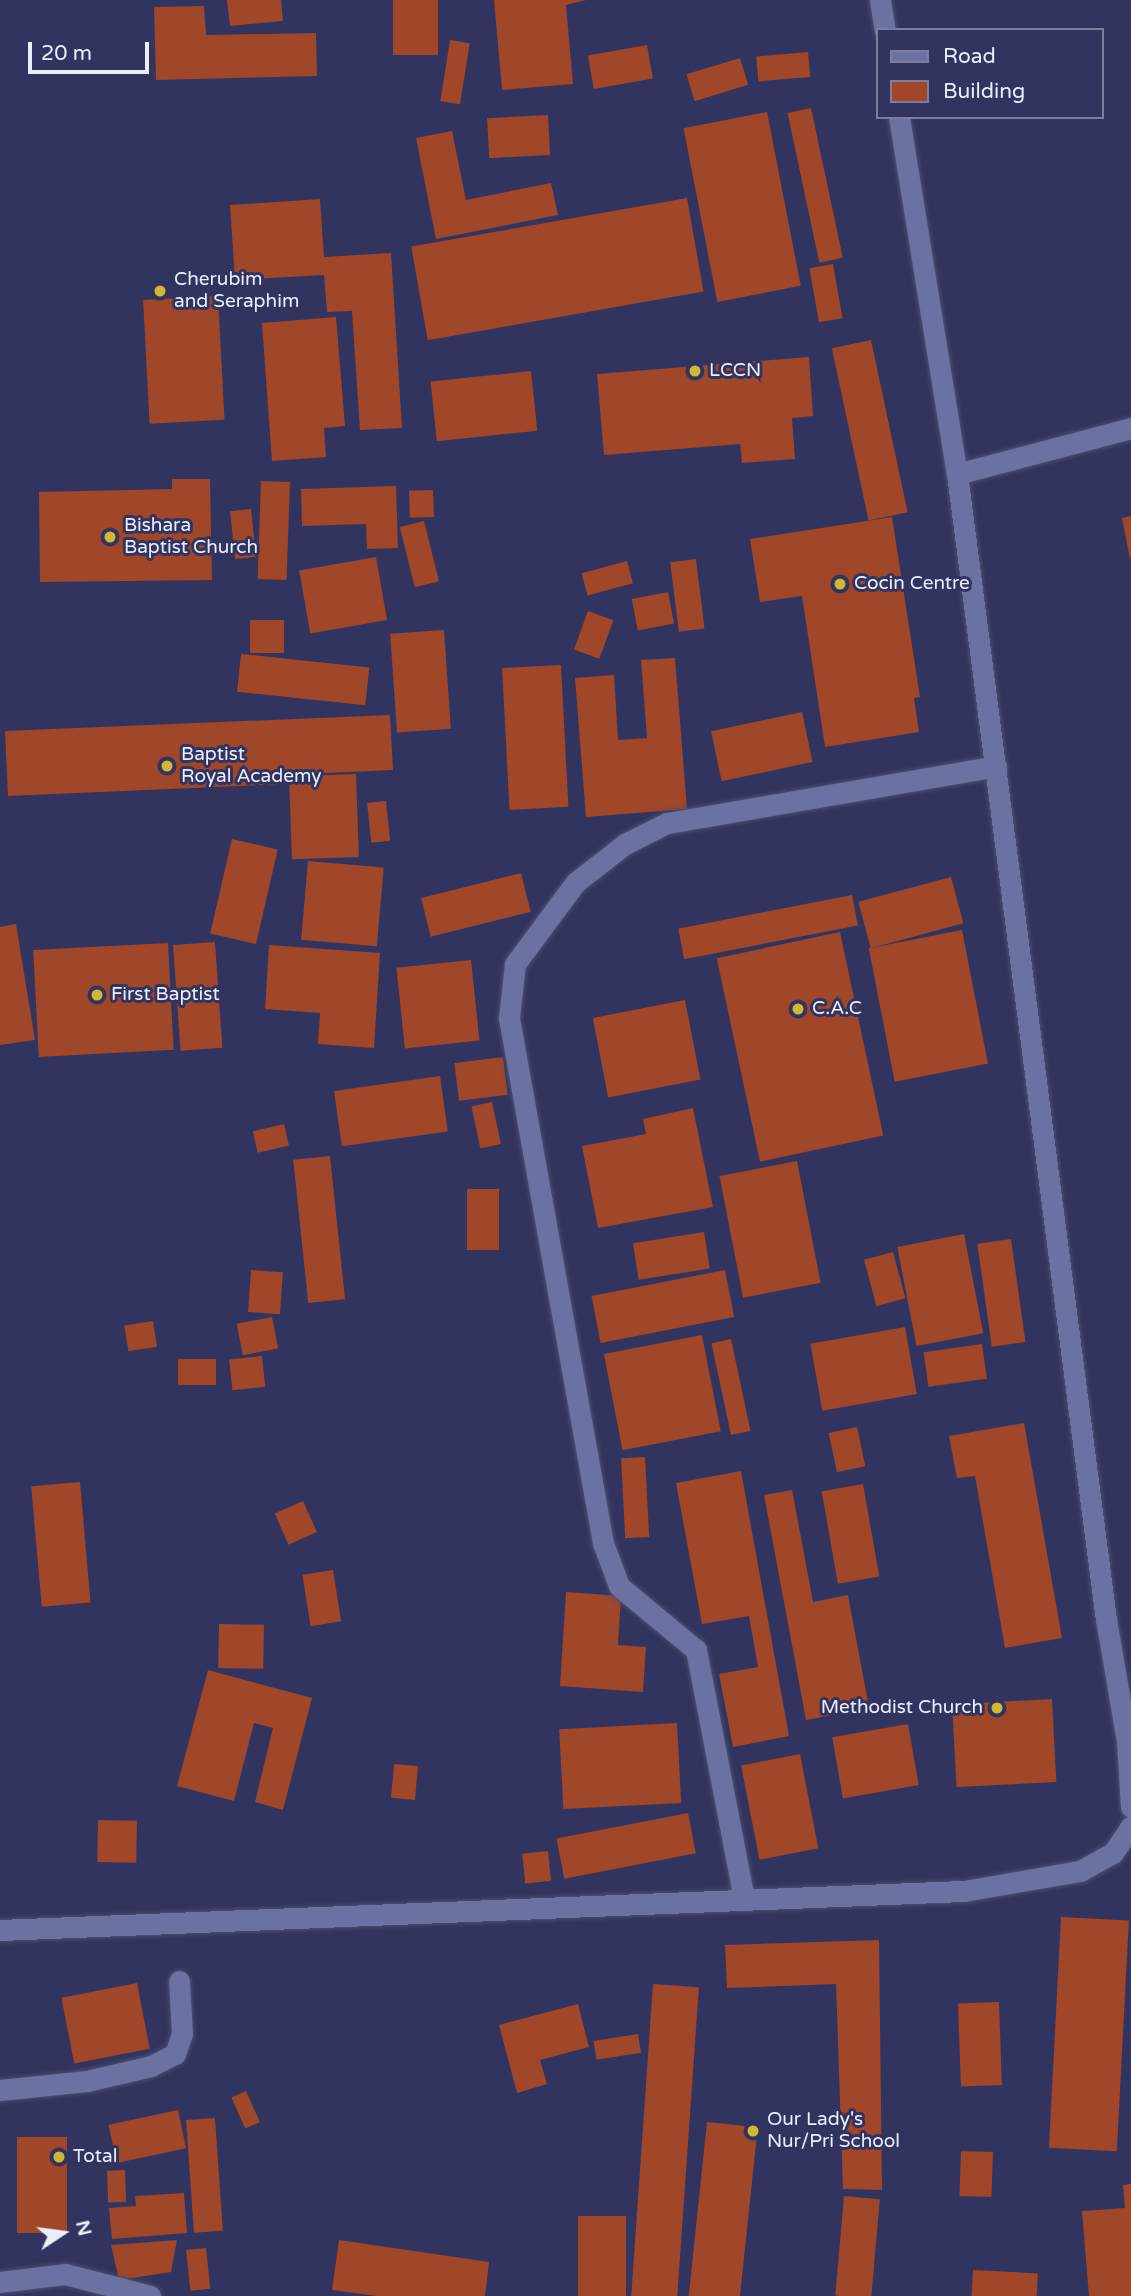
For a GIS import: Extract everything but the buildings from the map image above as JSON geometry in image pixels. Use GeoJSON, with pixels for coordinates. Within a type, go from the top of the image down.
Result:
{"type":"FeatureCollection","features":[{"type":"Feature","properties":{"kind":"street"},"geometry":{"type":"LineString","coordinates":[[880,0],[885,28]]}},
{"type":"Feature","properties":{"kind":"street"},"geometry":{"type":"LineString","coordinates":[[899,119],[957,474],[1106,1619],[1127,1742],[1131,1807]]}},
{"type":"Feature","properties":{"kind":"street"},"geometry":{"type":"LineString","coordinates":[[957,474],[1131,428]]}},
{"type":"Feature","properties":{"kind":"street"},"geometry":{"type":"LineString","coordinates":[[744,1899],[696,1650],[619,1586],[603,1543],[509,1018],[515,964],[576,882],[625,844],[667,823],[996,766]]}},
{"type":"Feature","properties":{"kind":"street"},"geometry":{"type":"LineString","coordinates":[[0,1930],[964,1891],[1080,1871],[1122,1855],[1131,1826]]}},
{"type":"Feature","properties":{"kind":"street"},"geometry":{"type":"LineString","coordinates":[[0,2091],[87,2081],[151,2066],[175,2054],[182,2035],[179,1981]]}},
{"type":"Feature","properties":{"kind":"street"},"geometry":{"type":"LineString","coordinates":[[0,2282],[65,2274],[150,2296]]}},
{"type":"Feature","properties":{"kind":"place","name":"Cherubim and Seraphim"},"geometry":{"type":"Point","coordinates":[160,291]}},
{"type":"Feature","properties":{"kind":"place","name":"LCCN"},"geometry":{"type":"Point","coordinates":[695,371]}},
{"type":"Feature","properties":{"kind":"place","name":"Bishara Baptist Church"},"geometry":{"type":"Point","coordinates":[110,537]}},
{"type":"Feature","properties":{"kind":"place","name":"Cocin Centre"},"geometry":{"type":"Point","coordinates":[840,584]}},
{"type":"Feature","properties":{"kind":"place","name":"Baptist Royal Academy"},"geometry":{"type":"Point","coordinates":[167,766]}},
{"type":"Feature","properties":{"kind":"place","name":"First Baptist"},"geometry":{"type":"Point","coordinates":[97,995]}},
{"type":"Feature","properties":{"kind":"place","name":"C.A.C"},"geometry":{"type":"Point","coordinates":[798,1009]}},
{"type":"Feature","properties":{"kind":"place","name":"Methodist Church"},"geometry":{"type":"Point","coordinates":[997,1708]}},
{"type":"Feature","properties":{"kind":"place","name":"Our Lady's Nur/Pri School"},"geometry":{"type":"Point","coordinates":[753,2131]}},
{"type":"Feature","properties":{"kind":"place","name":"Total"},"geometry":{"type":"Point","coordinates":[59,2157]}}]}
